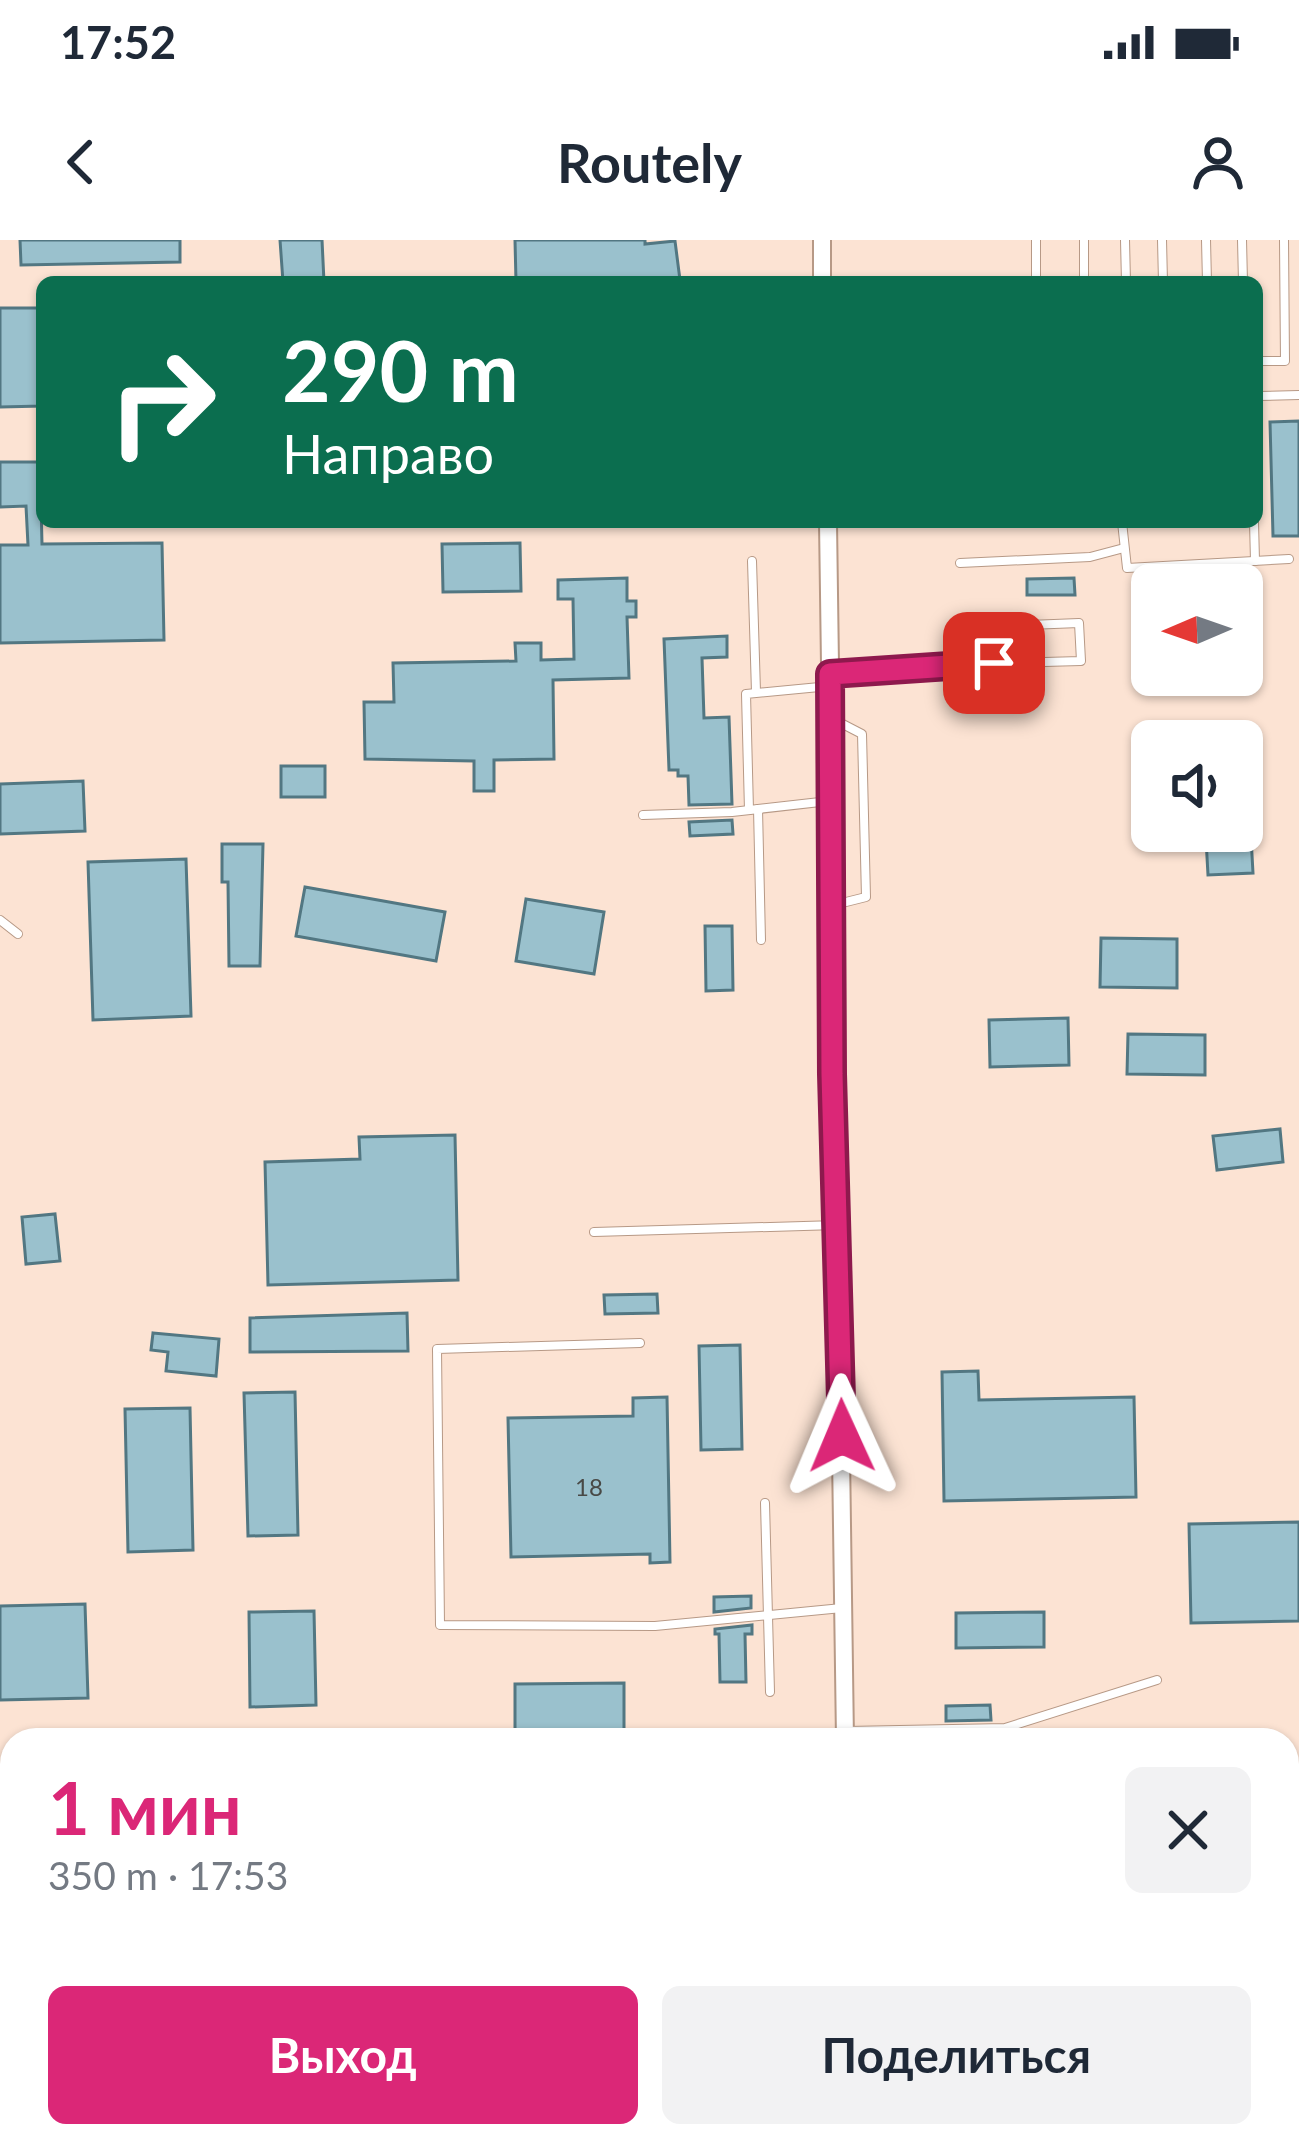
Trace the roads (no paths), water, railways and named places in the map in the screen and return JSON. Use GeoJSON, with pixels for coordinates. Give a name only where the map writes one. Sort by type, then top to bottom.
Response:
{"type":"FeatureCollection","features":[{"type":"Feature","properties":{"kind":"street"},"geometry":{"type":"LineString","coordinates":[[822,240],[823,276]]}},
{"type":"Feature","properties":{"kind":"street"},"geometry":{"type":"LineString","coordinates":[[828,528],[832,1074],[839,1225],[845,1728]]}},
{"type":"Feature","properties":{"kind":"lane"},"geometry":{"type":"LineString","coordinates":[[1036,240],[1036,276]]}},
{"type":"Feature","properties":{"kind":"lane"},"geometry":{"type":"LineString","coordinates":[[1084,240],[1084,276]]}},
{"type":"Feature","properties":{"kind":"lane"},"geometry":{"type":"LineString","coordinates":[[1125,240],[1126,276]]}},
{"type":"Feature","properties":{"kind":"lane"},"geometry":{"type":"LineString","coordinates":[[1162,240],[1163,276]]}},
{"type":"Feature","properties":{"kind":"lane"},"geometry":{"type":"LineString","coordinates":[[1206,240],[1207,276]]}},
{"type":"Feature","properties":{"kind":"lane"},"geometry":{"type":"LineString","coordinates":[[1242,240],[1243,276]]}},
{"type":"Feature","properties":{"kind":"lane"},"geometry":{"type":"LineString","coordinates":[[1263,361],[1285,361],[1284,240]]}},
{"type":"Feature","properties":{"kind":"lane"},"geometry":{"type":"LineString","coordinates":[[1263,396],[1299,395]]}},
{"type":"Feature","properties":{"kind":"lane"},"geometry":{"type":"LineString","coordinates":[[1122,528],[1127,568],[1288,560]]}},
{"type":"Feature","properties":{"kind":"lane"},"geometry":{"type":"LineString","coordinates":[[1254,528],[1256,561]]}},
{"type":"Feature","properties":{"kind":"lane"},"geometry":{"type":"LineString","coordinates":[[960,563],[1090,557],[1124,548]]}},
{"type":"Feature","properties":{"kind":"lane"},"geometry":{"type":"LineString","coordinates":[[752,561],[756,692]]}},
{"type":"Feature","properties":{"kind":"lane"},"geometry":{"type":"LineString","coordinates":[[761,940],[746,694],[950,664],[1081,661],[1079,623],[950,628],[950,664]]}},
{"type":"Feature","properties":{"kind":"lane"},"geometry":{"type":"LineString","coordinates":[[830,717],[862,734],[866,897],[832,905]]}},
{"type":"Feature","properties":{"kind":"lane"},"geometry":{"type":"LineString","coordinates":[[643,815],[830,801]]}},
{"type":"Feature","properties":{"kind":"lane"},"geometry":{"type":"LineString","coordinates":[[0,920],[18,934]]}},
{"type":"Feature","properties":{"kind":"lane"},"geometry":{"type":"LineString","coordinates":[[594,1232],[839,1225]]}},
{"type":"Feature","properties":{"kind":"lane"},"geometry":{"type":"LineString","coordinates":[[640,1343],[437,1348],[440,1625],[656,1626],[844,1608]]}},
{"type":"Feature","properties":{"kind":"lane"},"geometry":{"type":"LineString","coordinates":[[765,1503],[770,1692]]}},
{"type":"Feature","properties":{"kind":"lane"},"geometry":{"type":"LineString","coordinates":[[1004,1728],[1157,1680]]}}]}
